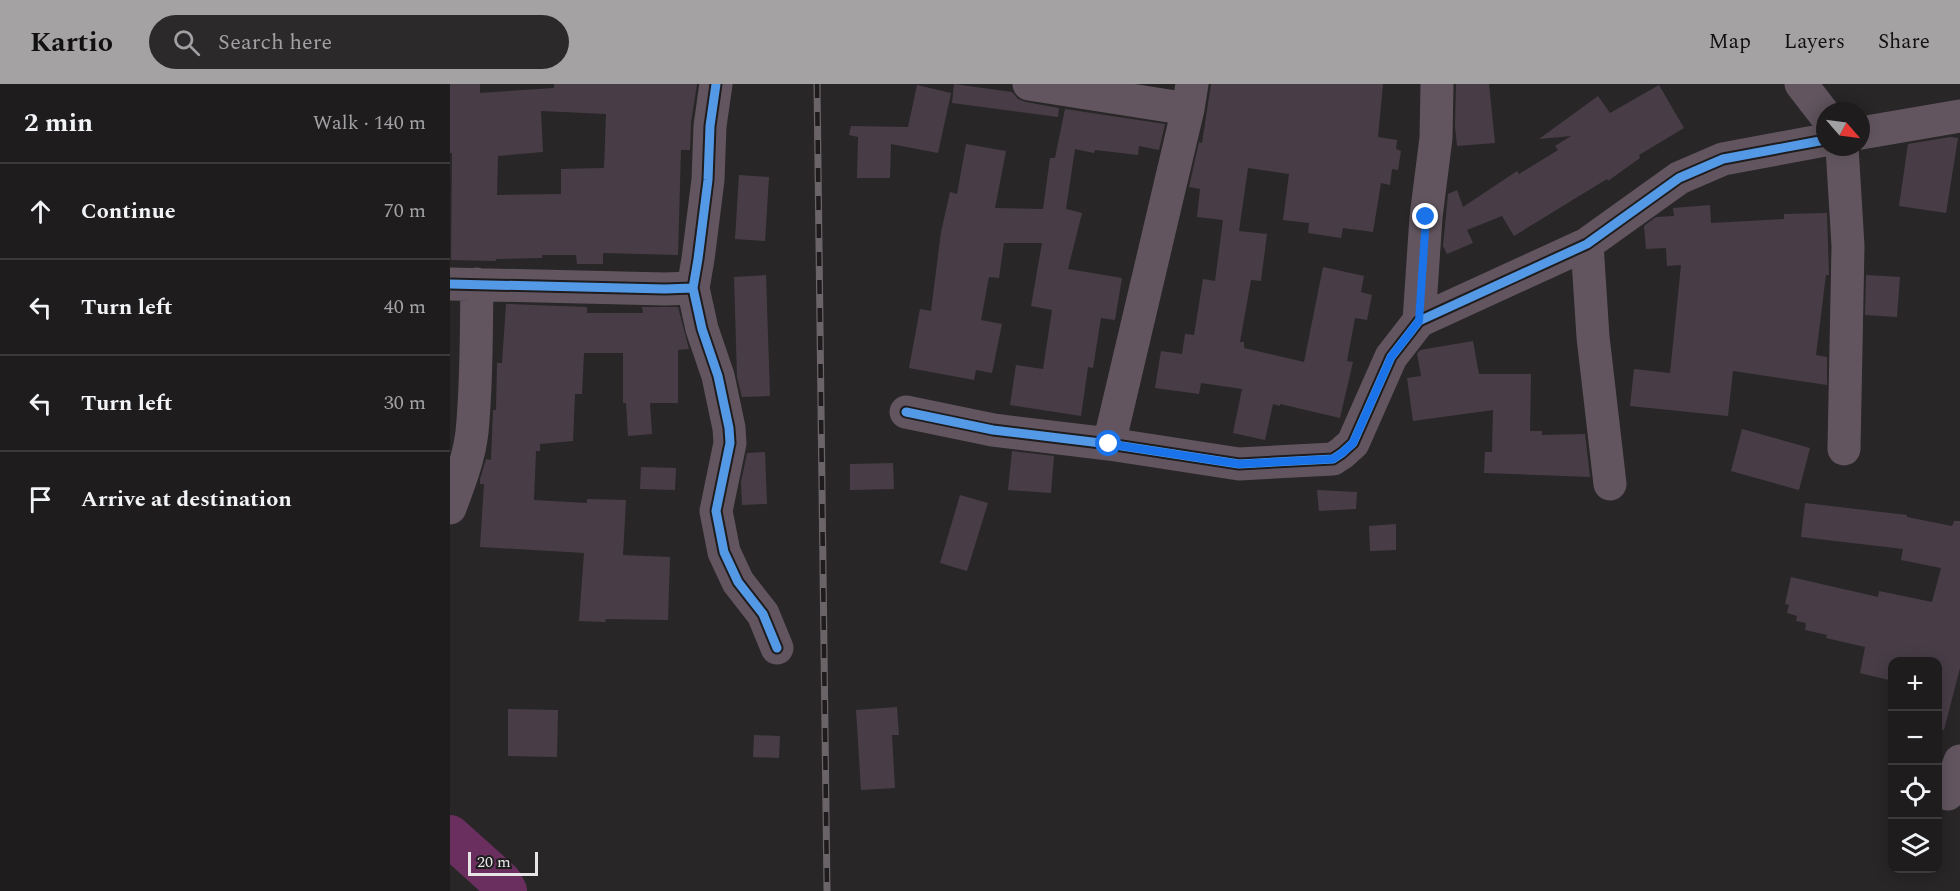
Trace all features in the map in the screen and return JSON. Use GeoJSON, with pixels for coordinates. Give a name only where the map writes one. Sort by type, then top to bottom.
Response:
{"type":"FeatureCollection","features":[{"type":"Feature","properties":{"kind":"street"},"geometry":{"type":"LineString","coordinates":[[716,84],[710,126],[706,191],[693,288],[702,329],[718,376],[729,428],[730,443],[716,511],[724,552],[738,582],[763,614],[777,648]]}},
{"type":"Feature","properties":{"kind":"street"},"geometry":{"type":"LineString","coordinates":[[1029,84],[1190,97],[1109,444]]}},
{"type":"Feature","properties":{"kind":"street"},"geometry":{"type":"LineString","coordinates":[[1419,321],[1426,217],[1436,138],[1437,84]]}},
{"type":"Feature","properties":{"kind":"street"},"geometry":{"type":"LineString","coordinates":[[1801,84],[1816,103]]}},
{"type":"Feature","properties":{"kind":"street"},"geometry":{"type":"LineString","coordinates":[[1870,131],[1960,116]]}},
{"type":"Feature","properties":{"kind":"street"},"geometry":{"type":"LineString","coordinates":[[906,412],[993,430],[1109,444],[1239,464],[1333,459],[1353,443],[1391,357],[1419,321],[1587,244],[1678,178],[1723,159],[1816,142]]}},
{"type":"Feature","properties":{"kind":"street"},"geometry":{"type":"LineString","coordinates":[[1843,156],[1848,246],[1844,449]]}},
{"type":"Feature","properties":{"kind":"street"},"geometry":{"type":"LineString","coordinates":[[1587,244],[1593,337],[1610,484]]}},
{"type":"Feature","properties":{"kind":"street"},"geometry":{"type":"LineString","coordinates":[[450,508],[459,484],[471,434],[476,375],[463,284],[693,288]]}},
{"type":"Feature","properties":{"kind":"street"},"geometry":{"type":"LineString","coordinates":[[1948,794],[1960,761]]}},
{"type":"Feature","properties":{"kind":"building"},"geometry":{"type":"Polygon","coordinates":[[[450,84],[480,84],[480,93],[554,88],[554,84],[697,84],[691,123],[690,150],[681,150],[678,255],[603,253],[603,264],[577,264],[576,255],[542,255],[542,258],[496,259],[496,261],[451,260],[452,153],[450,153],[450,84]],[[541,111],[543,152],[498,156],[497,195],[561,194],[561,169],[604,168],[606,114],[541,111]]]}},
{"type":"Feature","properties":{"kind":"building"},"geometry":{"type":"Polygon","coordinates":[[[954,84],[1012,92],[1018,99],[1026,102],[1059,108],[1058,117],[952,103],[954,84]]]}},
{"type":"Feature","properties":{"kind":"building"},"geometry":{"type":"Polygon","coordinates":[[[1211,84],[1383,84],[1378,137],[1397,140],[1396,149],[1401,151],[1398,170],[1392,169],[1390,185],[1381,183],[1373,232],[1343,228],[1341,238],[1308,233],[1309,223],[1283,220],[1289,174],[1248,168],[1239,231],[1267,234],[1261,281],[1251,280],[1240,342],[1244,342],[1244,348],[1304,362],[1323,267],[1364,276],[1361,292],[1372,295],[1367,320],[1355,318],[1347,361],[1353,362],[1340,418],[1273,404],[1265,440],[1233,433],[1242,389],[1201,383],[1199,394],[1155,388],[1161,351],[1182,354],[1185,334],[1194,335],[1203,279],[1215,281],[1223,220],[1197,217],[1200,189],[1189,187],[1199,142],[1202,143],[1211,84]]]}},
{"type":"Feature","properties":{"kind":"building"},"geometry":{"type":"Polygon","coordinates":[[[1456,84],[1489,84],[1495,143],[1457,146],[1456,84]]]}},
{"type":"Feature","properties":{"kind":"building"},"geometry":{"type":"Polygon","coordinates":[[[917,85],[951,93],[938,153],[891,144],[890,178],[857,178],[858,137],[849,135],[851,126],[908,127],[917,85]]]}},
{"type":"Feature","properties":{"kind":"building"},"geometry":{"type":"Polygon","coordinates":[[[1659,85],[1684,128],[1639,155],[1640,158],[1608,181],[1607,179],[1514,236],[1502,216],[1467,230],[1473,243],[1447,254],[1443,246],[1448,194],[1457,190],[1463,207],[1517,171],[1519,174],[1558,150],[1555,146],[1571,136],[1539,139],[1598,96],[1610,113],[1659,85]]]}},
{"type":"Feature","properties":{"kind":"building"},"geometry":{"type":"Polygon","coordinates":[[[1065,109],[1165,124],[1159,150],[1139,146],[1138,155],[1095,150],[1094,153],[1075,149],[1066,209],[1082,213],[1068,269],[1122,278],[1115,320],[1101,318],[1093,368],[1088,367],[1081,416],[1010,405],[1016,365],[1043,369],[1052,310],[1031,306],[1042,243],[1004,243],[999,278],[989,277],[981,320],[1002,324],[992,373],[976,370],[974,380],[909,368],[920,309],[931,311],[941,232],[950,192],[957,194],[966,144],[1006,151],[995,208],[1043,209],[1050,158],[1055,158],[1065,109]]]}},
{"type":"Feature","properties":{"kind":"building"},"geometry":{"type":"Polygon","coordinates":[[[1950,137],[1958,138],[1946,213],[1899,206],[1908,144],[1950,137]]]}},
{"type":"Feature","properties":{"kind":"building"},"geometry":{"type":"Polygon","coordinates":[[[739,175],[769,177],[765,241],[735,239],[739,175]]]}},
{"type":"Feature","properties":{"kind":"building"},"geometry":{"type":"Polygon","coordinates":[[[1710,205],[1711,223],[1784,219],[1784,214],[1827,213],[1829,275],[1826,275],[1816,355],[1827,357],[1827,385],[1733,371],[1728,416],[1630,406],[1634,369],[1670,373],[1681,265],[1667,266],[1666,248],[1646,249],[1644,226],[1656,217],[1674,216],[1673,208],[1710,205]]]}},
{"type":"Feature","properties":{"kind":"building"},"geometry":{"type":"Polygon","coordinates":[[[766,275],[770,396],[742,397],[737,377],[734,277],[766,275]]]}},
{"type":"Feature","properties":{"kind":"building"},"geometry":{"type":"Polygon","coordinates":[[[1866,275],[1900,277],[1897,317],[1865,315],[1866,275]]]}},
{"type":"Feature","properties":{"kind":"building"},"geometry":{"type":"Polygon","coordinates":[[[506,304],[587,307],[587,313],[643,313],[642,307],[678,307],[689,349],[678,350],[678,403],[650,403],[652,434],[628,436],[626,403],[623,403],[623,353],[584,353],[582,394],[575,394],[573,441],[540,444],[540,451],[536,451],[534,500],[587,503],[587,499],[626,500],[623,555],[670,557],[668,620],[579,621],[584,553],[480,547],[484,484],[480,484],[480,479],[486,459],[491,460],[493,410],[496,410],[497,363],[502,363],[506,304]]]}},
{"type":"Feature","properties":{"kind":"building"},"geometry":{"type":"Polygon","coordinates":[[[1473,341],[1479,374],[1531,374],[1530,431],[1542,431],[1542,435],[1585,434],[1590,477],[1484,473],[1485,452],[1492,452],[1493,410],[1413,421],[1407,378],[1421,376],[1417,354],[1420,350],[1473,341]]]}},
{"type":"Feature","properties":{"kind":"building"},"geometry":{"type":"Polygon","coordinates":[[[1742,429],[1810,448],[1799,490],[1731,471],[1742,429]]]}},
{"type":"Feature","properties":{"kind":"building"},"geometry":{"type":"Polygon","coordinates":[[[1012,451],[1054,456],[1051,493],[1008,490],[1012,451]]]}},
{"type":"Feature","properties":{"kind":"building"},"geometry":{"type":"Polygon","coordinates":[[[765,452],[767,504],[742,505],[741,482],[747,453],[765,452]]]}},
{"type":"Feature","properties":{"kind":"building"},"geometry":{"type":"Polygon","coordinates":[[[893,463],[894,489],[850,490],[850,464],[893,463]]]}},
{"type":"Feature","properties":{"kind":"building"},"geometry":{"type":"Polygon","coordinates":[[[641,467],[676,468],[675,490],[640,489],[641,467]]]}},
{"type":"Feature","properties":{"kind":"building"},"geometry":{"type":"Polygon","coordinates":[[[1317,490],[1357,492],[1356,509],[1319,511],[1317,490]]]}},
{"type":"Feature","properties":{"kind":"building"},"geometry":{"type":"Polygon","coordinates":[[[960,495],[988,503],[967,571],[940,563],[960,495]]]}},
{"type":"Feature","properties":{"kind":"building"},"geometry":{"type":"Polygon","coordinates":[[[1805,503],[1907,515],[1907,517],[1952,526],[1954,521],[1960,521],[1960,668],[1944,730],[1942,730],[1942,657],[1888,657],[1888,680],[1860,673],[1865,647],[1826,638],[1827,635],[1805,630],[1806,623],[1796,621],[1797,616],[1787,613],[1789,605],[1785,604],[1791,577],[1878,597],[1879,591],[1932,602],[1941,568],[1901,560],[1903,549],[1801,537],[1805,503]]]}},
{"type":"Feature","properties":{"kind":"building"},"geometry":{"type":"Polygon","coordinates":[[[1396,524],[1396,550],[1370,551],[1369,526],[1396,524]]]}},
{"type":"Feature","properties":{"kind":"building"},"geometry":{"type":"Polygon","coordinates":[[[897,707],[899,735],[892,735],[895,788],[861,790],[856,710],[897,707]]]}},
{"type":"Feature","properties":{"kind":"building"},"geometry":{"type":"Polygon","coordinates":[[[508,709],[558,710],[557,757],[508,756],[508,709]]]}},
{"type":"Feature","properties":{"kind":"building"},"geometry":{"type":"Polygon","coordinates":[[[754,735],[780,736],[779,758],[753,757],[754,735]]]}},
{"type":"Feature","properties":{"kind":"waterway"},"geometry":{"type":"LineString","coordinates":[[450,836],[501,882],[506,891]]}},
{"type":"Feature","properties":{"kind":"railway"},"geometry":{"type":"LineString","coordinates":[[817,84],[827,891]]}},
{"type":"Feature","properties":{"kind":"cycle path"},"geometry":{"type":"LineString","coordinates":[[450,284],[693,288],[708,180],[710,126],[716,84]]}},
{"type":"Feature","properties":{"kind":"cycle path"},"geometry":{"type":"LineString","coordinates":[[906,412],[993,430],[1109,444],[1239,464],[1333,459],[1353,443],[1391,357],[1419,321],[1587,244],[1679,178],[1723,159],[1816,142]]}},
{"type":"Feature","properties":{"kind":"cycle path"},"geometry":{"type":"LineString","coordinates":[[693,288],[702,329],[718,376],[729,428],[730,443],[716,511],[724,552],[738,582],[763,614],[777,648]]}},
{"type":"Feature","properties":{"kind":"route"},"geometry":{"type":"LineString","coordinates":[[1109,444],[1239,464],[1333,459],[1342,453],[1353,443],[1391,357],[1419,321],[1426,217]]}}]}
